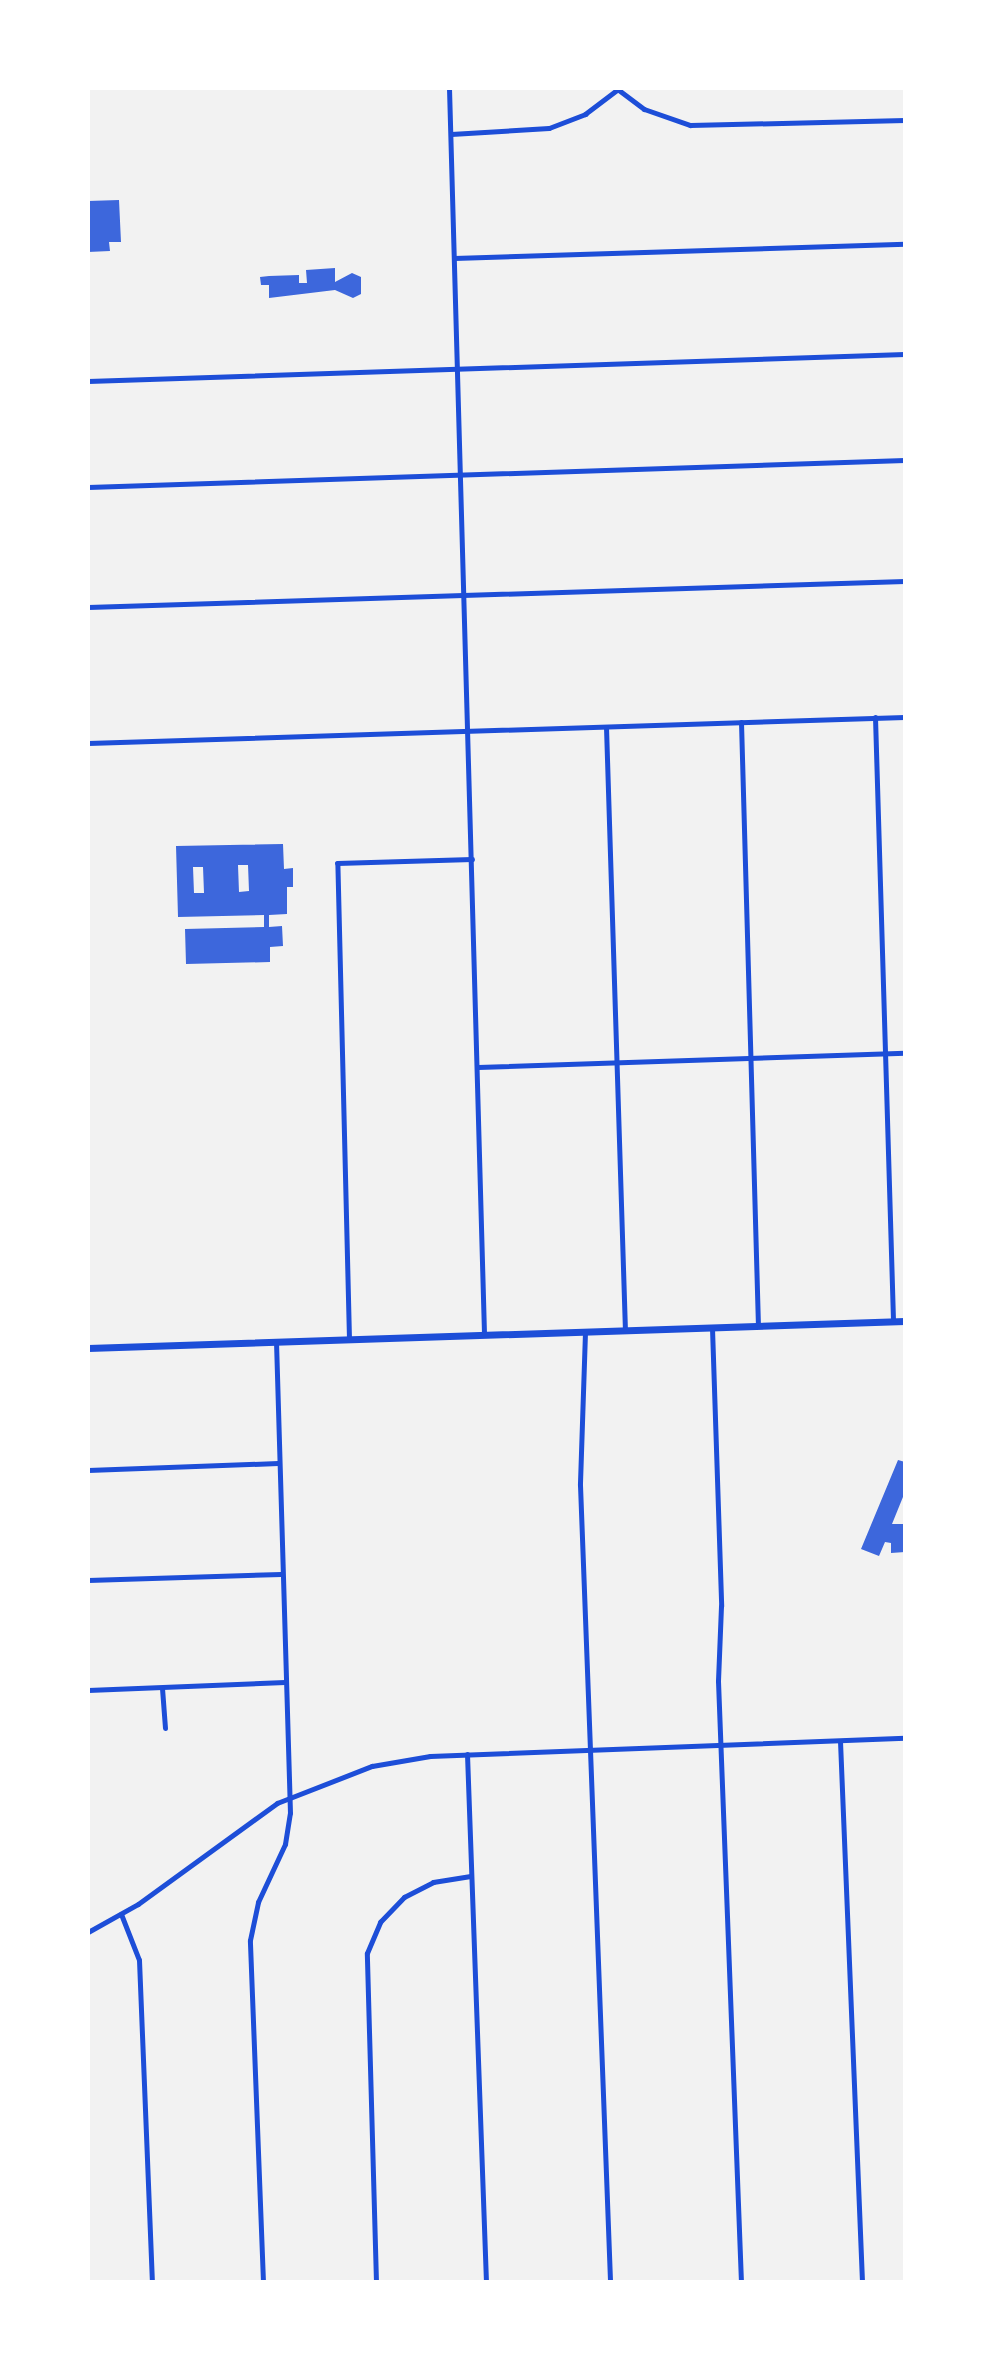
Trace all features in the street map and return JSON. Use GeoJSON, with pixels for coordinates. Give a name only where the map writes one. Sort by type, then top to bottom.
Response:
{"type":"FeatureCollection","features":[{"type":"Feature","properties":{"kind":"street"},"geometry":{"type":"LineString","coordinates":[[449,88],[484,1335]]}},
{"type":"Feature","properties":{"kind":"street"},"geometry":{"type":"LineString","coordinates":[[451,134],[549,128],[585,114],[617,88],[644,109],[690,125],[905,120]]}},
{"type":"Feature","properties":{"kind":"street"},"geometry":{"type":"LineString","coordinates":[[454,258],[905,244]]}},
{"type":"Feature","properties":{"kind":"street"},"geometry":{"type":"LineString","coordinates":[[88,381],[905,354]]}},
{"type":"Feature","properties":{"kind":"street"},"geometry":{"type":"LineString","coordinates":[[88,487],[905,460]]}},
{"type":"Feature","properties":{"kind":"street"},"geometry":{"type":"LineString","coordinates":[[88,607],[905,581]]}},
{"type":"Feature","properties":{"kind":"street"},"geometry":{"type":"LineString","coordinates":[[875,717],[893,1321]]}},
{"type":"Feature","properties":{"kind":"street"},"geometry":{"type":"LineString","coordinates":[[88,743],[905,717]]}},
{"type":"Feature","properties":{"kind":"street"},"geometry":{"type":"LineString","coordinates":[[741,722],[758,1326]]}},
{"type":"Feature","properties":{"kind":"street"},"geometry":{"type":"LineString","coordinates":[[606,727],[625,1330]]}},
{"type":"Feature","properties":{"kind":"street"},"geometry":{"type":"LineString","coordinates":[[349,1339],[337,863],[472,859]]}},
{"type":"Feature","properties":{"kind":"street"},"geometry":{"type":"LineString","coordinates":[[478,1067],[905,1053]]}},
{"type":"Feature","properties":{"kind":"street"},"geometry":{"type":"LineString","coordinates":[[88,1348],[905,1321]]}},
{"type":"Feature","properties":{"kind":"street"},"geometry":{"type":"LineString","coordinates":[[712,1328],[720,1745],[741,2282]]}},
{"type":"Feature","properties":{"kind":"street"},"geometry":{"type":"LineString","coordinates":[[585,1331],[580,1462],[610,2282]]}},
{"type":"Feature","properties":{"kind":"street"},"geometry":{"type":"LineString","coordinates":[[263,2282],[250,1940],[258,1902],[285,1844],[289,1797],[276,1342]]}},
{"type":"Feature","properties":{"kind":"street"},"geometry":{"type":"LineString","coordinates":[[88,1470],[278,1463]]}},
{"type":"Feature","properties":{"kind":"street"},"geometry":{"type":"LineString","coordinates":[[88,1580],[281,1574]]}},
{"type":"Feature","properties":{"kind":"street"},"geometry":{"type":"LineString","coordinates":[[88,1690],[285,1682]]}},
{"type":"Feature","properties":{"kind":"street"},"geometry":{"type":"LineString","coordinates":[[162,1688],[165,1728]]}},
{"type":"Feature","properties":{"kind":"street"},"geometry":{"type":"LineString","coordinates":[[88,1932],[121,1914],[243,1824],[289,1797],[372,1766],[467,1754],[905,1738]]}},
{"type":"Feature","properties":{"kind":"street"},"geometry":{"type":"LineString","coordinates":[[840,1741],[862,2282]]}},
{"type":"Feature","properties":{"kind":"street"},"geometry":{"type":"LineString","coordinates":[[467,1754],[486,2282]]}},
{"type":"Feature","properties":{"kind":"street"},"geometry":{"type":"LineString","coordinates":[[376,2282],[367,1953],[380,1922],[404,1897],[433,1882],[471,1876]]}},
{"type":"Feature","properties":{"kind":"street"},"geometry":{"type":"LineString","coordinates":[[121,1914],[139,1960],[152,2282]]}},
{"type":"Feature","properties":{"kind":"building"},"geometry":{"type":"Polygon","coordinates":[[[119,200],[121,242],[109,242],[110,251],[88,252],[88,201],[119,200]]]}},
{"type":"Feature","properties":{"kind":"building"},"geometry":{"type":"Polygon","coordinates":[[[335,268],[335,282],[352,273],[361,277],[361,294],[353,298],[335,290],[269,298],[269,285],[261,285],[260,277],[269,276],[299,275],[299,283],[307,283],[306,270],[335,268]]]}},
{"type":"Feature","properties":{"kind":"building"},"geometry":{"type":"Polygon","coordinates":[[[283,844],[284,869],[293,868],[293,887],[287,887],[287,914],[269,915],[269,927],[282,926],[283,946],[270,947],[270,962],[186,964],[185,929],[264,927],[264,915],[178,917],[176,846],[283,844]],[[238,865],[239,892],[249,891],[248,865],[238,865]],[[193,867],[194,893],[204,893],[203,867],[193,867]]]}},
{"type":"Feature","properties":{"kind":"building"},"geometry":{"type":"Polygon","coordinates":[[[898,1460],[905,1462],[905,1492],[892,1524],[905,1524],[905,1552],[891,1553],[891,1543],[885,1542],[879,1556],[861,1549],[898,1460]]]}}]}
